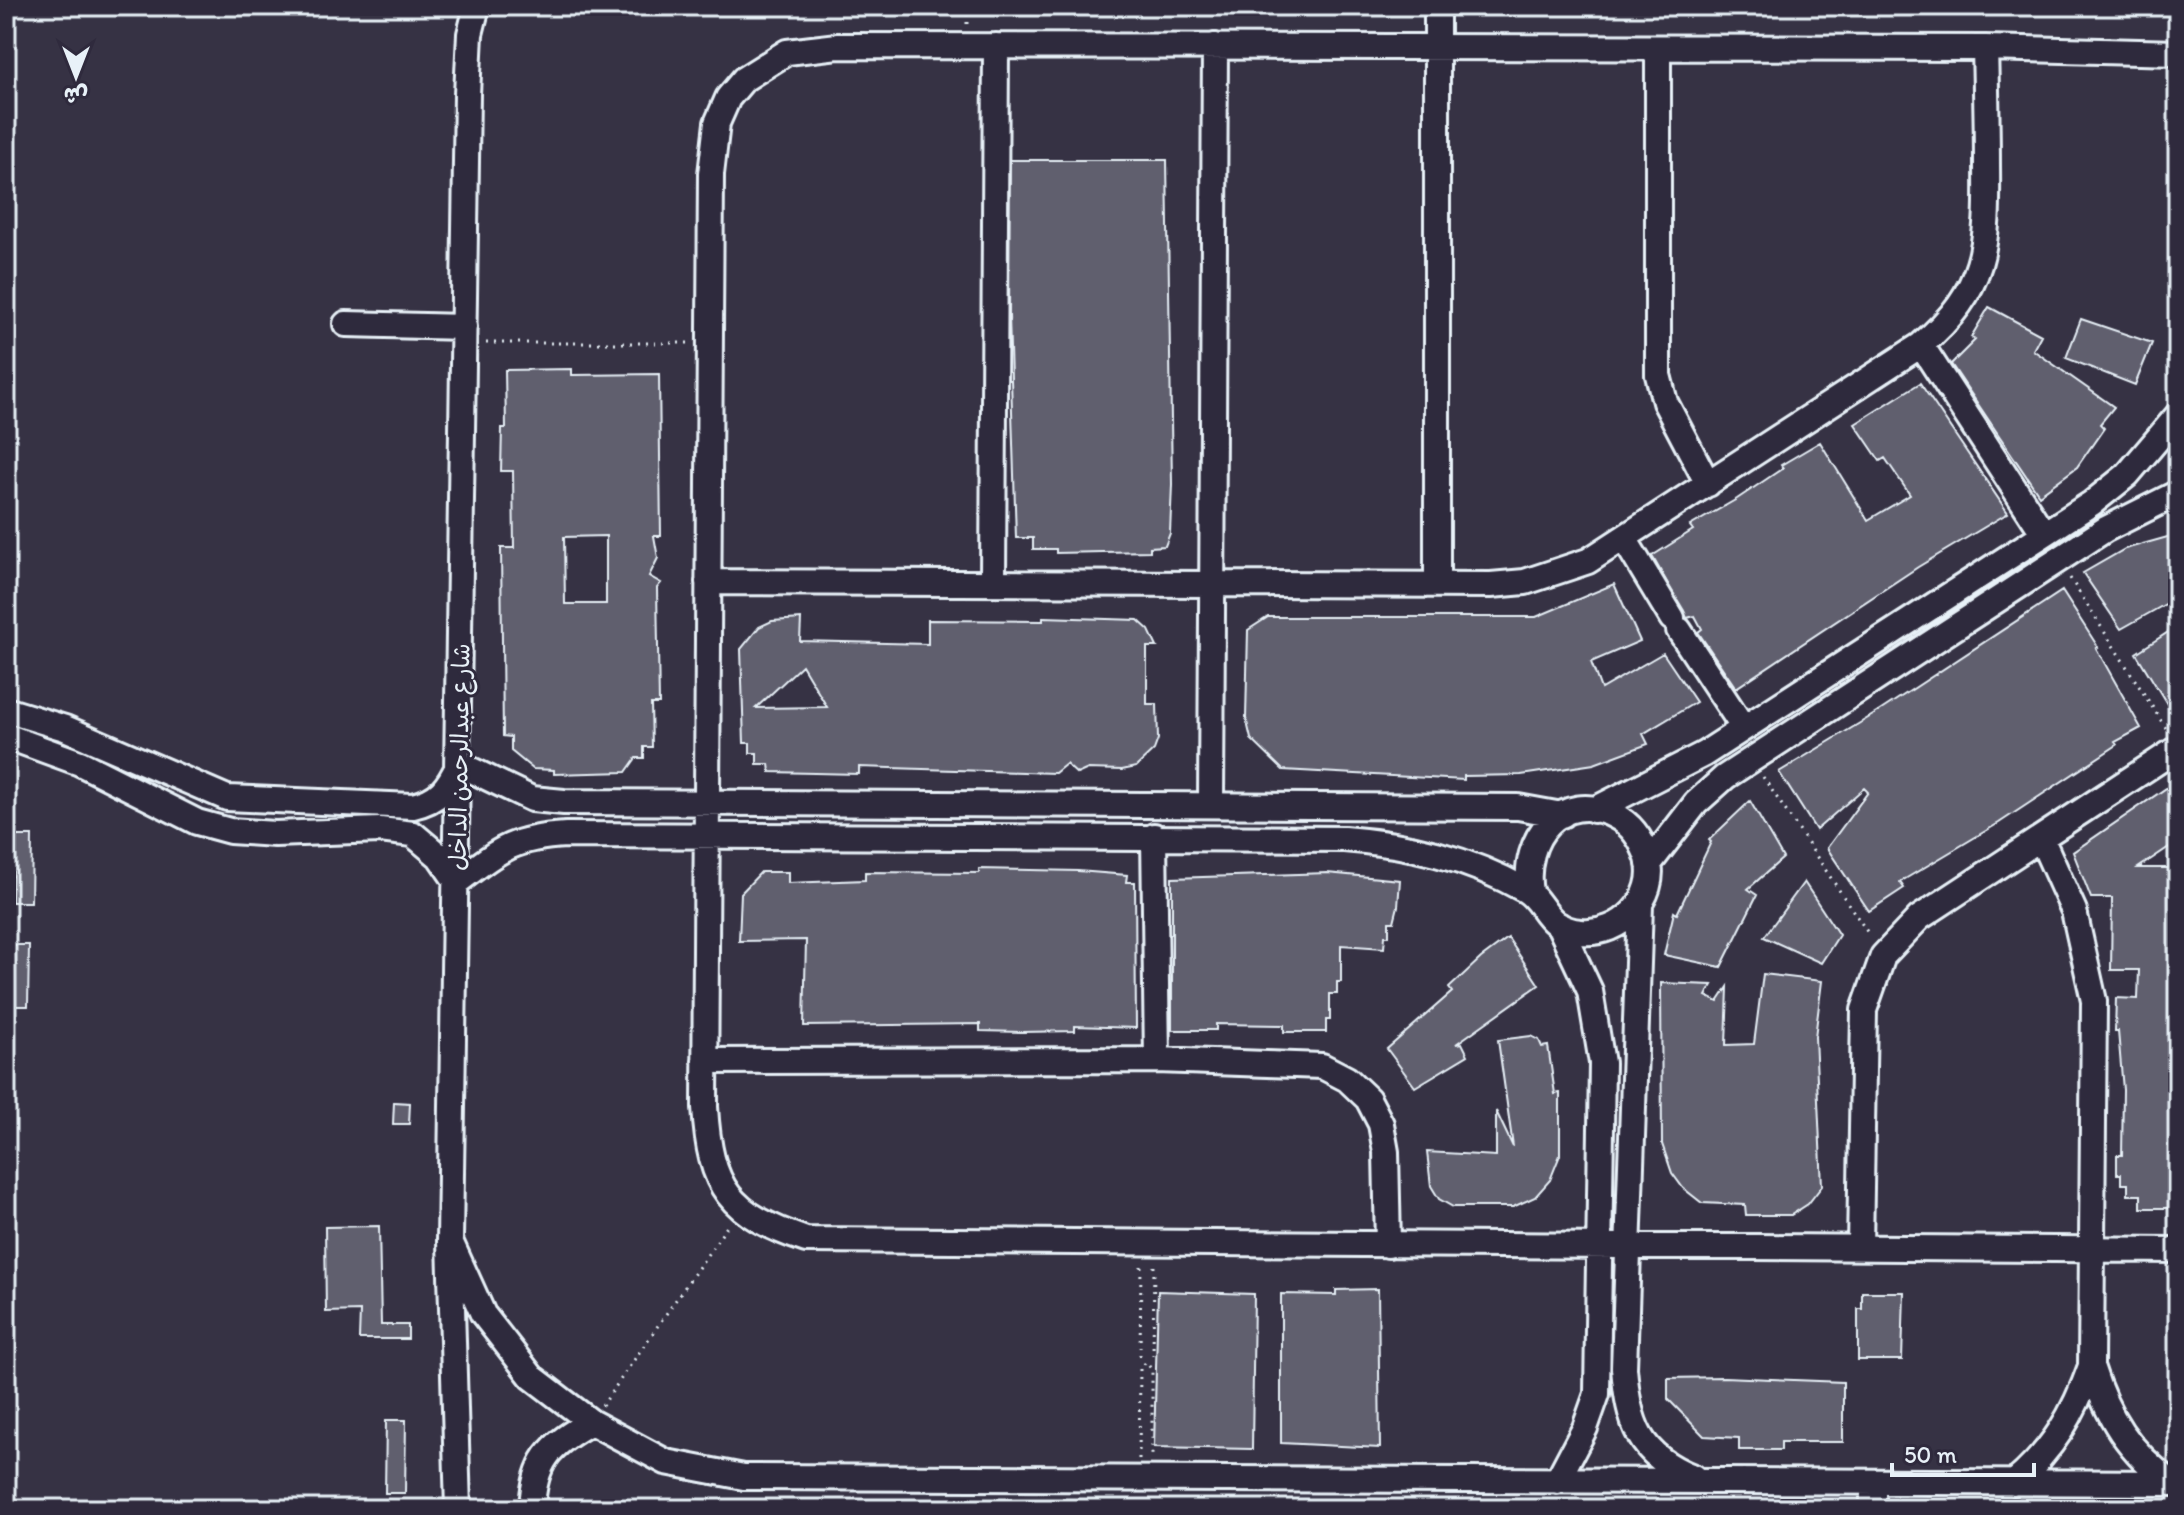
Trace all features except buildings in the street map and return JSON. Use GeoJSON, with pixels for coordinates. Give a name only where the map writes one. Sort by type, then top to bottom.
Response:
{"type":"FeatureCollection","features":[{"type":"Feature","properties":{"kind":"street","name":"شارع عبدالرحمن الداخل"},"geometry":{"type":"LineString","coordinates":[[458,1509],[450,1241],[470,34],[477,6]]}},
{"type":"Feature","properties":{"kind":"street"},"geometry":{"type":"LineString","coordinates":[[1437,6],[1437,584]]}},
{"type":"Feature","properties":{"kind":"street"},"geometry":{"type":"LineString","coordinates":[[2178,53],[1985,48],[838,46],[787,52],[744,79],[728,98],[717,123],[711,174],[705,1061],[707,1145],[728,1197],[739,1210],[773,1229],[806,1240],[2178,1250]]}},
{"type":"Feature","properties":{"kind":"street"},"geometry":{"type":"LineString","coordinates":[[993,582],[996,46]]}},
{"type":"Feature","properties":{"kind":"street"},"geometry":{"type":"LineString","coordinates":[[1211,805],[1215,46]]}},
{"type":"Feature","properties":{"kind":"street"},"geometry":{"type":"LineString","coordinates":[[1658,48],[1658,375],[1665,402],[1708,484]]}},
{"type":"Feature","properties":{"kind":"street"},"geometry":{"type":"LineString","coordinates":[[708,582],[1437,584],[1525,582],[1568,569],[1625,540],[1921,345],[1959,307],[1972,284],[1986,247],[1985,48]]}},
{"type":"Feature","properties":{"kind":"street"},"geometry":{"type":"LineString","coordinates":[[346,324],[464,327]]}},
{"type":"Feature","properties":{"kind":"street"},"geometry":{"type":"LineString","coordinates":[[1921,345],[2044,534]]}},
{"type":"Feature","properties":{"kind":"street"},"geometry":{"type":"LineString","coordinates":[[6,710],[65,728],[194,786],[227,798],[257,802],[413,806],[431,802],[448,789],[459,764],[532,799],[707,803],[1518,807],[1562,815],[1594,810],[1668,775],[2044,534],[2127,475],[2178,415]]}},
{"type":"Feature","properties":{"kind":"street"},"geometry":{"type":"LineString","coordinates":[[1649,864],[1696,803],[1752,760],[2106,529],[2178,493]]}},
{"type":"Feature","properties":{"kind":"street"},"geometry":{"type":"LineString","coordinates":[[1625,540],[1743,727]]}},
{"type":"Feature","properties":{"kind":"street"},"geometry":{"type":"LineString","coordinates":[[6,736],[80,763],[197,822],[230,831],[275,834],[380,830],[413,834],[439,856],[457,882],[505,846],[535,836],[1154,836],[1344,839],[1393,843],[1452,858],[1530,892]]}},
{"type":"Feature","properties":{"kind":"street"},"geometry":{"type":"LineString","coordinates":[[1860,1247],[1864,1010],[1883,956],[1919,918],[2041,838],[2174,740]]}},
{"type":"Feature","properties":{"kind":"street"},"geometry":{"type":"LineString","coordinates":[[1594,810],[1614,815],[1632,827],[1644,844],[1649,864],[1648,885],[1640,905],[1628,1246],[1624,1368],[1630,1414],[1636,1431],[1656,1457],[1703,1481]]}},
{"type":"Feature","properties":{"kind":"street"},"geometry":{"type":"LineString","coordinates":[[1562,815],[1543,829],[1531,847],[1526,870],[1530,892],[1541,911],[1559,925],[1580,932],[1603,931],[1624,921],[1640,905]]}},
{"type":"Feature","properties":{"kind":"street"},"geometry":{"type":"LineString","coordinates":[[1154,836],[1157,1060]]}},
{"type":"Feature","properties":{"kind":"street"},"geometry":{"type":"LineString","coordinates":[[2041,838],[2074,911],[2094,1001],[2091,1366],[2102,1401],[2120,1434],[2144,1462],[2175,1483]]}},
{"type":"Feature","properties":{"kind":"street"},"geometry":{"type":"LineString","coordinates":[[1557,1481],[1585,1428],[1597,1394],[1602,1063],[1599,1026],[1590,991],[1559,925]]}},
{"type":"Feature","properties":{"kind":"street"},"geometry":{"type":"LineString","coordinates":[[705,1061],[1157,1060],[1322,1066],[1347,1079],[1368,1099],[1381,1124],[1386,1152],[1388,1245]]}},
{"type":"Feature","properties":{"kind":"street"},"geometry":{"type":"LineString","coordinates":[[450,1241],[483,1314],[532,1377],[591,1422],[666,1462],[744,1477],[2175,1483]]}},
{"type":"Feature","properties":{"kind":"street"},"geometry":{"type":"LineString","coordinates":[[2014,1483],[2040,1461],[2062,1432],[2079,1400],[2091,1366]]}},
{"type":"Feature","properties":{"kind":"street"},"geometry":{"type":"LineString","coordinates":[[532,1509],[533,1481],[545,1455],[567,1435],[591,1422]]}},
{"type":"Feature","properties":{"kind":"street"},"geometry":{"type":"LineString","coordinates":[[1873,1482],[1873,1509]]}},
{"type":"Feature","properties":{"kind":"path"},"geometry":{"type":"LineString","coordinates":[[488,343],[710,343]]}},
{"type":"Feature","properties":{"kind":"path"},"geometry":{"type":"LineString","coordinates":[[2058,561],[2174,740]]}},
{"type":"Feature","properties":{"kind":"path"},"geometry":{"type":"LineString","coordinates":[[1752,760],[1883,956]]}},
{"type":"Feature","properties":{"kind":"path"},"geometry":{"type":"LineString","coordinates":[[591,1422],[739,1210]]}},
{"type":"Feature","properties":{"kind":"path"},"geometry":{"type":"LineString","coordinates":[[1140,1356],[1148,1243]]}},
{"type":"Feature","properties":{"kind":"path"},"geometry":{"type":"LineString","coordinates":[[1148,1243],[1153,1356]]}},
{"type":"Feature","properties":{"kind":"path"},"geometry":{"type":"LineString","coordinates":[[1146,1362],[1152,1370],[1145,1479],[1140,1369],[1146,1362]]}}]}
